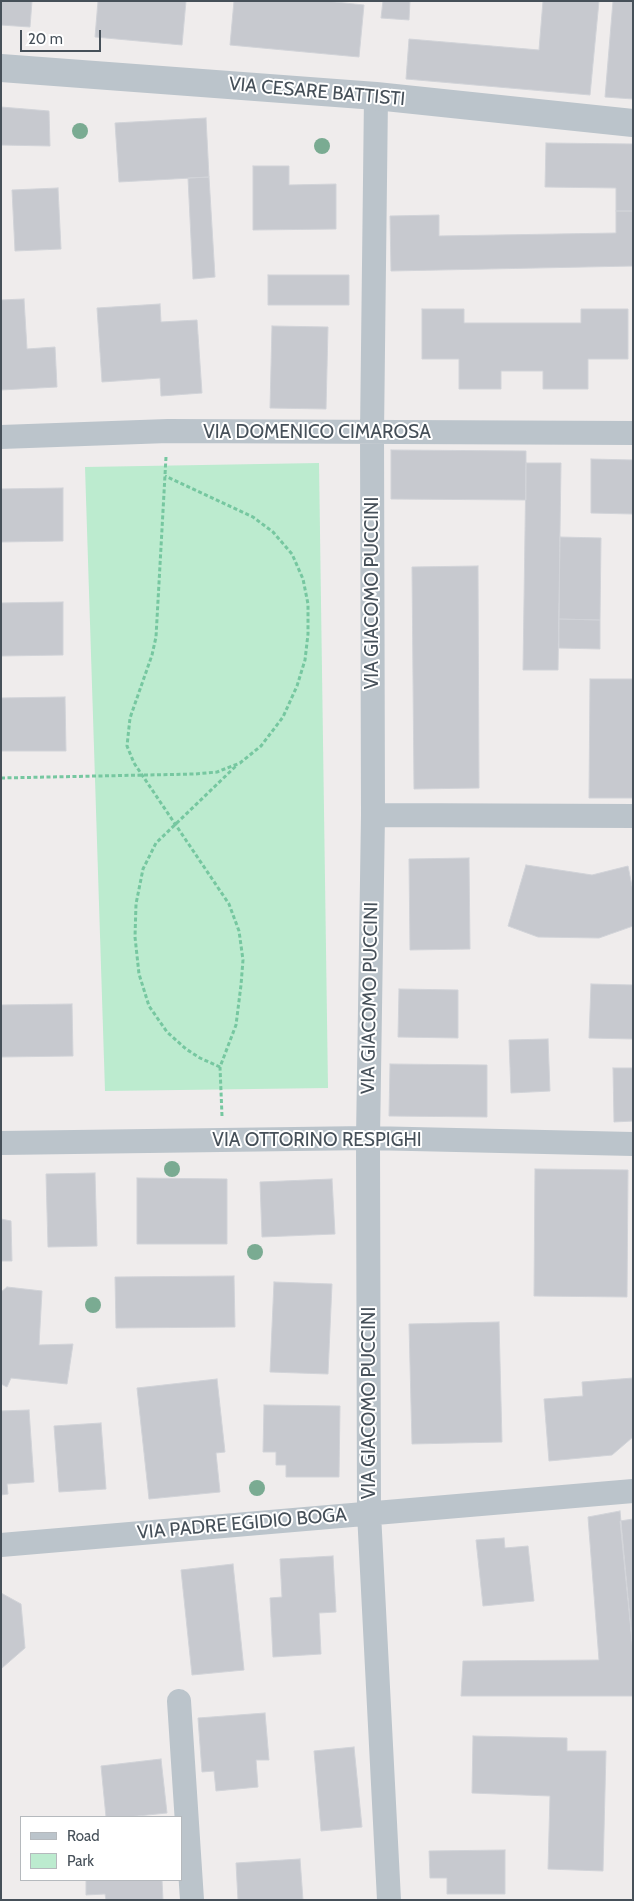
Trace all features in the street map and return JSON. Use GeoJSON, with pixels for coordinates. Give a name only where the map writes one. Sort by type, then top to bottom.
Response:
{"type":"FeatureCollection","features":[{"type":"Feature","properties":{"kind":"street","name":"VIA CESARE BATTISTI"},"geometry":{"type":"LineString","coordinates":[[1,68],[376,96],[633,123]]}},
{"type":"Feature","properties":{"kind":"street","name":"VIA GIACOMO PUCCINI"},"geometry":{"type":"LineString","coordinates":[[376,96],[372,433],[372,815],[368,1138],[369,1513],[390,1900]]}},
{"type":"Feature","properties":{"kind":"street","name":"VIA DOMENICO CIMAROSA"},"geometry":{"type":"LineString","coordinates":[[1,437],[168,431],[633,433]]}},
{"type":"Feature","properties":{"kind":"street"},"geometry":{"type":"LineString","coordinates":[[372,815],[633,816]]}},
{"type":"Feature","properties":{"kind":"street","name":"VIA OTTORINO RESPIGHI"},"geometry":{"type":"LineString","coordinates":[[1,1144],[368,1138],[633,1144]]}},
{"type":"Feature","properties":{"kind":"street","name":"VIA PADRE EGIDIO BOGA"},"geometry":{"type":"LineString","coordinates":[[1,1545],[633,1491]]}},
{"type":"Feature","properties":{"kind":"street"},"geometry":{"type":"LineString","coordinates":[[179,1701],[192,1900]]}},
{"type":"Feature","properties":{"kind":"path"},"geometry":{"type":"LineString","coordinates":[[168,431],[156,637],[152,655],[130,718],[127,746],[134,763],[228,904],[239,932],[243,960],[236,1025],[220,1067],[222,1140]]}},
{"type":"Feature","properties":{"kind":"path"},"geometry":{"type":"LineString","coordinates":[[165,476],[253,517],[273,532],[292,554],[303,579],[308,604],[308,634],[305,660],[298,686],[283,717],[261,746],[240,763],[156,842],[143,869],[136,904],[135,937],[139,974],[149,1006],[167,1032],[193,1054],[220,1067]]}},
{"type":"Feature","properties":{"kind":"path"},"geometry":{"type":"LineString","coordinates":[[1,778],[195,774],[216,772],[240,763]]}},
{"type":"Feature","properties":{"kind":"green space"},"geometry":{"type":"Polygon","coordinates":[[[319,463],[328,1088],[105,1091],[85,467],[319,463]]]}},
{"type":"Feature","properties":{"kind":"building"},"geometry":{"type":"Polygon","coordinates":[[[1,1],[32,1],[30,27],[1,25],[1,1]]]}},
{"type":"Feature","properties":{"kind":"building"},"geometry":{"type":"Polygon","coordinates":[[[98,1],[186,1],[182,45],[95,37],[98,1]]]}},
{"type":"Feature","properties":{"kind":"building"},"geometry":{"type":"Polygon","coordinates":[[[234,1],[326,1],[364,5],[359,57],[230,45],[234,1]]]}},
{"type":"Feature","properties":{"kind":"building"},"geometry":{"type":"Polygon","coordinates":[[[383,1],[410,1],[409,20],[381,18],[383,1]]]}},
{"type":"Feature","properties":{"kind":"building"},"geometry":{"type":"Polygon","coordinates":[[[543,1],[599,1],[590,95],[406,79],[409,39],[539,50],[543,1]]]}},
{"type":"Feature","properties":{"kind":"building"},"geometry":{"type":"Polygon","coordinates":[[[613,1],[633,1],[633,99],[605,97],[613,1]]]}},
{"type":"Feature","properties":{"kind":"building"},"geometry":{"type":"Polygon","coordinates":[[[1,107],[49,111],[50,146],[1,145],[1,107]]]}},
{"type":"Feature","properties":{"kind":"building"},"geometry":{"type":"Polygon","coordinates":[[[206,118],[209,177],[119,182],[115,123],[206,118]]]}},
{"type":"Feature","properties":{"kind":"building"},"geometry":{"type":"Polygon","coordinates":[[[546,143],[633,144],[633,211],[616,211],[616,188],[545,187],[546,143]]]}},
{"type":"Feature","properties":{"kind":"building"},"geometry":{"type":"Polygon","coordinates":[[[253,166],[289,166],[289,185],[336,184],[336,229],[253,230],[253,166]]]}},
{"type":"Feature","properties":{"kind":"building"},"geometry":{"type":"Polygon","coordinates":[[[209,177],[215,277],[193,279],[188,178],[209,177]]]}},
{"type":"Feature","properties":{"kind":"building"},"geometry":{"type":"Polygon","coordinates":[[[58,188],[61,249],[15,251],[12,190],[58,188]]]}},
{"type":"Feature","properties":{"kind":"building"},"geometry":{"type":"Polygon","coordinates":[[[616,211],[633,211],[633,266],[391,271],[390,216],[439,215],[439,236],[616,233],[616,211]]]}},
{"type":"Feature","properties":{"kind":"building"},"geometry":{"type":"Polygon","coordinates":[[[268,275],[349,275],[349,305],[268,305],[268,275]]]}},
{"type":"Feature","properties":{"kind":"building"},"geometry":{"type":"Polygon","coordinates":[[[24,299],[27,349],[55,347],[57,387],[1,390],[1,300],[24,299]]]}},
{"type":"Feature","properties":{"kind":"building"},"geometry":{"type":"Polygon","coordinates":[[[160,304],[161,322],[197,320],[202,393],[161,396],[160,378],[102,382],[97,308],[160,304]]]}},
{"type":"Feature","properties":{"kind":"building"},"geometry":{"type":"Polygon","coordinates":[[[422,309],[464,309],[464,323],[581,323],[581,309],[628,309],[628,359],[588,359],[588,389],[543,389],[543,371],[501,371],[501,389],[459,389],[459,359],[422,359],[422,309]]]}},
{"type":"Feature","properties":{"kind":"building"},"geometry":{"type":"Polygon","coordinates":[[[272,326],[328,327],[326,409],[270,408],[272,326]]]}},
{"type":"Feature","properties":{"kind":"building"},"geometry":{"type":"Polygon","coordinates":[[[391,450],[526,451],[526,500],[391,499],[391,450]]]}},
{"type":"Feature","properties":{"kind":"building"},"geometry":{"type":"Polygon","coordinates":[[[591,459],[633,460],[633,514],[591,513],[591,459]]]}},
{"type":"Feature","properties":{"kind":"building"},"geometry":{"type":"Polygon","coordinates":[[[526,463],[561,463],[558,670],[523,670],[526,463]]]}},
{"type":"Feature","properties":{"kind":"building"},"geometry":{"type":"Polygon","coordinates":[[[63,488],[63,541],[1,542],[1,489],[63,488]]]}},
{"type":"Feature","properties":{"kind":"building"},"geometry":{"type":"Polygon","coordinates":[[[560,537],[601,538],[600,620],[559,619],[560,537]]]}},
{"type":"Feature","properties":{"kind":"building"},"geometry":{"type":"Polygon","coordinates":[[[478,566],[479,788],[414,789],[412,567],[478,566]]]}},
{"type":"Feature","properties":{"kind":"building"},"geometry":{"type":"Polygon","coordinates":[[[63,602],[63,655],[1,656],[1,603],[63,602]]]}},
{"type":"Feature","properties":{"kind":"building"},"geometry":{"type":"Polygon","coordinates":[[[559,619],[600,620],[600,649],[559,648],[559,619]]]}},
{"type":"Feature","properties":{"kind":"building"},"geometry":{"type":"Polygon","coordinates":[[[590,679],[633,679],[633,798],[589,798],[590,679]]]}},
{"type":"Feature","properties":{"kind":"building"},"geometry":{"type":"Polygon","coordinates":[[[65,697],[66,751],[1,751],[1,698],[65,697]]]}},
{"type":"Feature","properties":{"kind":"building"},"geometry":{"type":"Polygon","coordinates":[[[469,858],[470,949],[410,950],[409,859],[469,858]]]}},
{"type":"Feature","properties":{"kind":"building"},"geometry":{"type":"Polygon","coordinates":[[[526,865],[592,875],[628,866],[633,891],[633,926],[599,938],[538,937],[508,926],[526,865]]]}},
{"type":"Feature","properties":{"kind":"building"},"geometry":{"type":"Polygon","coordinates":[[[591,984],[633,985],[633,1039],[589,1038],[591,984]]]}},
{"type":"Feature","properties":{"kind":"building"},"geometry":{"type":"Polygon","coordinates":[[[399,989],[458,990],[458,1038],[398,1037],[399,989]]]}},
{"type":"Feature","properties":{"kind":"building"},"geometry":{"type":"Polygon","coordinates":[[[72,1004],[73,1056],[1,1057],[1,1005],[72,1004]]]}},
{"type":"Feature","properties":{"kind":"building"},"geometry":{"type":"Polygon","coordinates":[[[548,1039],[550,1091],[511,1093],[509,1040],[548,1039]]]}},
{"type":"Feature","properties":{"kind":"building"},"geometry":{"type":"Polygon","coordinates":[[[390,1064],[487,1065],[487,1117],[389,1116],[390,1064]]]}},
{"type":"Feature","properties":{"kind":"building"},"geometry":{"type":"Polygon","coordinates":[[[613,1068],[633,1068],[633,1121],[614,1122],[613,1068]]]}},
{"type":"Feature","properties":{"kind":"building"},"geometry":{"type":"Polygon","coordinates":[[[535,1169],[628,1170],[627,1297],[534,1296],[535,1169]]]}},
{"type":"Feature","properties":{"kind":"building"},"geometry":{"type":"Polygon","coordinates":[[[95,1173],[97,1246],[48,1247],[46,1174],[95,1173]]]}},
{"type":"Feature","properties":{"kind":"building"},"geometry":{"type":"Polygon","coordinates":[[[137,1178],[227,1179],[227,1244],[137,1244],[137,1178]]]}},
{"type":"Feature","properties":{"kind":"building"},"geometry":{"type":"Polygon","coordinates":[[[332,1179],[335,1234],[262,1237],[260,1182],[332,1179]]]}},
{"type":"Feature","properties":{"kind":"building"},"geometry":{"type":"Polygon","coordinates":[[[1,1219],[11,1221],[12,1261],[1,1261],[1,1219]]]}},
{"type":"Feature","properties":{"kind":"building"},"geometry":{"type":"Polygon","coordinates":[[[234,1276],[235,1327],[116,1328],[115,1277],[234,1276]]]}},
{"type":"Feature","properties":{"kind":"building"},"geometry":{"type":"Polygon","coordinates":[[[274,1282],[332,1284],[328,1374],[270,1372],[274,1282]]]}},
{"type":"Feature","properties":{"kind":"building"},"geometry":{"type":"Polygon","coordinates":[[[7,1287],[42,1291],[39,1345],[73,1344],[67,1384],[11,1378],[7,1387],[1,1384],[1,1292],[7,1287]]]}},
{"type":"Feature","properties":{"kind":"building"},"geometry":{"type":"Polygon","coordinates":[[[499,1322],[502,1442],[412,1444],[409,1324],[499,1322]]]}},
{"type":"Feature","properties":{"kind":"building"},"geometry":{"type":"Polygon","coordinates":[[[633,1378],[633,1437],[612,1455],[549,1461],[544,1399],[583,1396],[582,1382],[633,1378]]]}},
{"type":"Feature","properties":{"kind":"building"},"geometry":{"type":"Polygon","coordinates":[[[217,1379],[225,1452],[216,1453],[220,1492],[149,1499],[137,1388],[217,1379]]]}},
{"type":"Feature","properties":{"kind":"building"},"geometry":{"type":"Polygon","coordinates":[[[264,1405],[340,1406],[339,1477],[286,1477],[286,1465],[276,1465],[276,1452],[263,1452],[264,1405]]]}},
{"type":"Feature","properties":{"kind":"building"},"geometry":{"type":"Polygon","coordinates":[[[29,1410],[34,1482],[7,1484],[8,1494],[1,1495],[1,1411],[29,1410]]]}},
{"type":"Feature","properties":{"kind":"building"},"geometry":{"type":"Polygon","coordinates":[[[101,1423],[106,1489],[59,1492],[54,1426],[101,1423]]]}},
{"type":"Feature","properties":{"kind":"building"},"geometry":{"type":"Polygon","coordinates":[[[620,1511],[633,1651],[633,1696],[461,1696],[463,1661],[599,1660],[588,1517],[620,1511]]]}},
{"type":"Feature","properties":{"kind":"building"},"geometry":{"type":"Polygon","coordinates":[[[633,1519],[633,1651],[620,1521],[633,1519]]]}},
{"type":"Feature","properties":{"kind":"building"},"geometry":{"type":"Polygon","coordinates":[[[504,1538],[505,1548],[528,1546],[534,1601],[483,1606],[476,1540],[504,1538]]]}},
{"type":"Feature","properties":{"kind":"building"},"geometry":{"type":"Polygon","coordinates":[[[333,1556],[336,1612],[319,1613],[321,1654],[273,1657],[270,1598],[282,1597],[280,1559],[333,1556]]]}},
{"type":"Feature","properties":{"kind":"building"},"geometry":{"type":"Polygon","coordinates":[[[233,1564],[244,1670],[192,1675],[181,1570],[233,1564]]]}},
{"type":"Feature","properties":{"kind":"building"},"geometry":{"type":"Polygon","coordinates":[[[1,1593],[21,1604],[25,1648],[2,1668],[1,1593]]]}},
{"type":"Feature","properties":{"kind":"building"},"geometry":{"type":"Polygon","coordinates":[[[265,1713],[269,1760],[256,1760],[258,1787],[216,1791],[214,1771],[202,1772],[198,1718],[265,1713]]]}},
{"type":"Feature","properties":{"kind":"building"},"geometry":{"type":"Polygon","coordinates":[[[473,1736],[567,1738],[567,1751],[606,1751],[603,1871],[548,1869],[550,1796],[472,1793],[473,1736]]]}},
{"type":"Feature","properties":{"kind":"building"},"geometry":{"type":"Polygon","coordinates":[[[354,1747],[362,1827],[321,1831],[314,1751],[354,1747]]]}},
{"type":"Feature","properties":{"kind":"building"},"geometry":{"type":"Polygon","coordinates":[[[161,1759],[167,1813],[138,1816],[106,1816],[101,1766],[161,1759]]]}},
{"type":"Feature","properties":{"kind":"building"},"geometry":{"type":"Polygon","coordinates":[[[505,1850],[505,1894],[447,1894],[447,1878],[430,1878],[429,1851],[505,1850]]]}},
{"type":"Feature","properties":{"kind":"building"},"geometry":{"type":"Polygon","coordinates":[[[300,1859],[303,1900],[238,1900],[236,1863],[300,1859]]]}},
{"type":"Feature","properties":{"kind":"building"},"geometry":{"type":"Polygon","coordinates":[[[86,1881],[162,1881],[163,1900],[106,1900],[105,1894],[86,1895],[86,1881]]]}}]}
